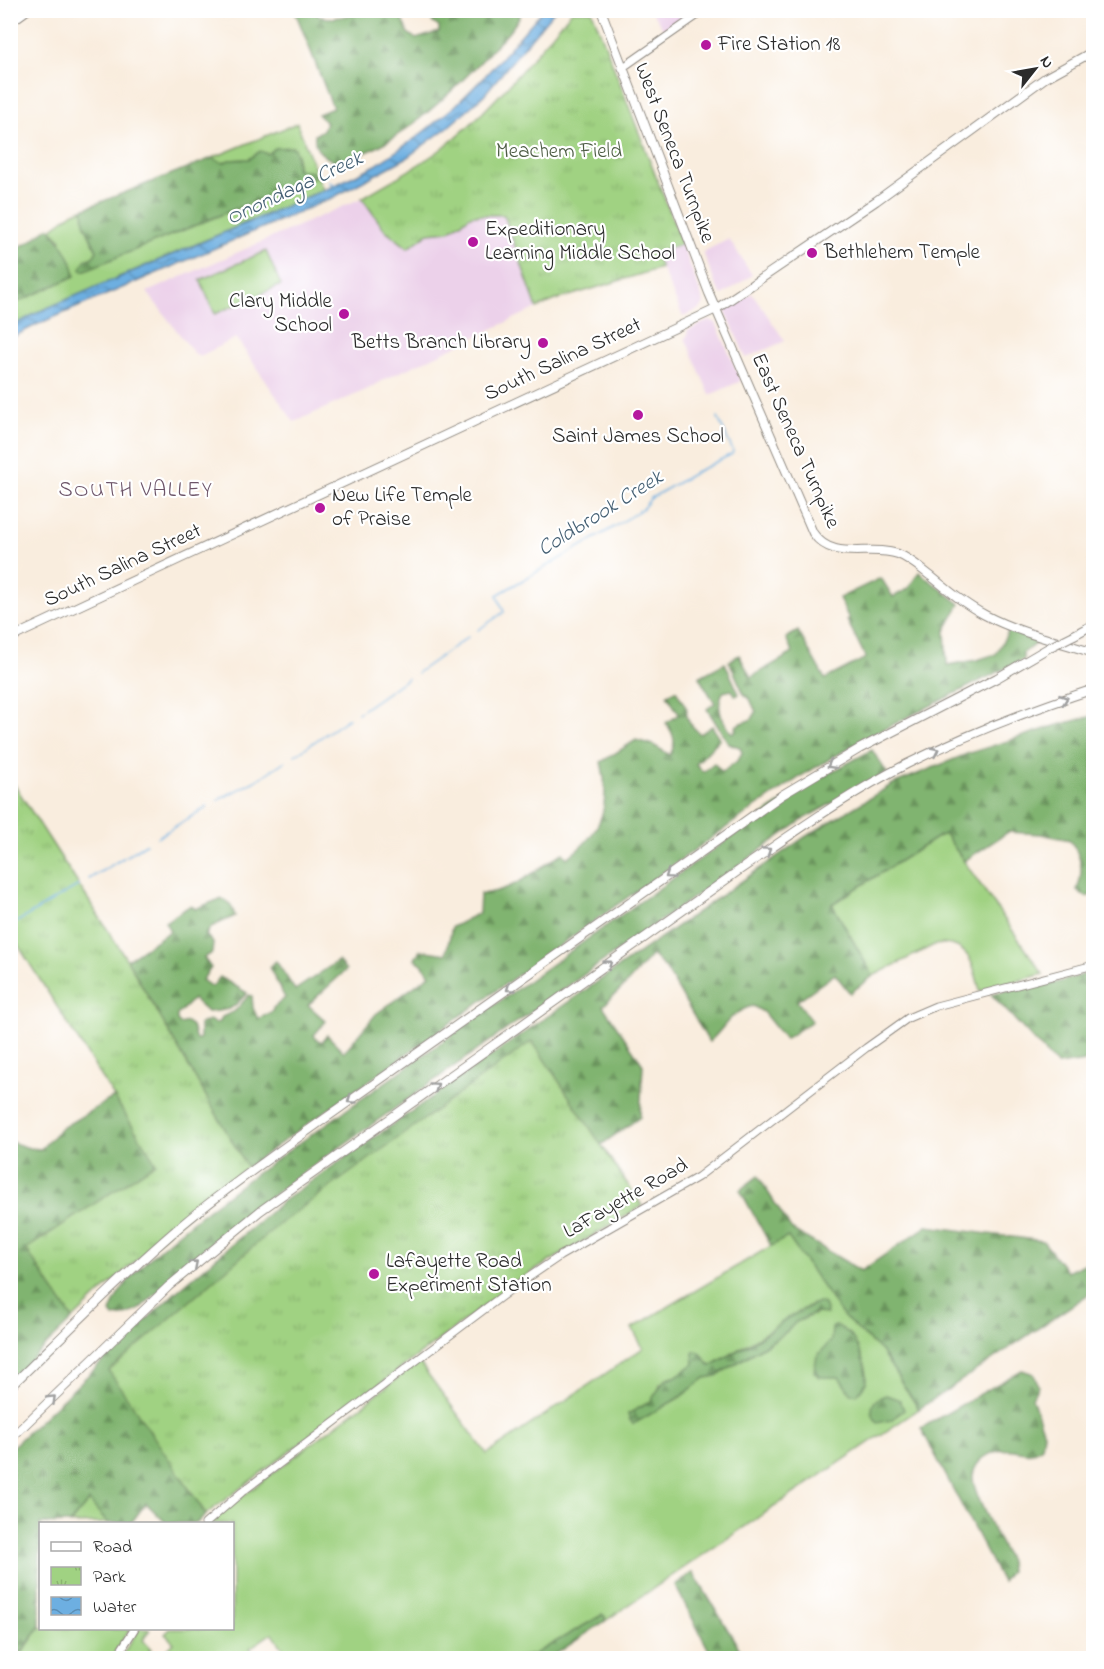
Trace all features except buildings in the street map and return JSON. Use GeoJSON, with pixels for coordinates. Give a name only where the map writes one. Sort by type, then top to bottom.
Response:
{"type":"FeatureCollection","features":[{"type":"Feature","properties":{"kind":"highway"},"geometry":{"type":"LineString","coordinates":[[10,1387],[133,1269],[226,1190],[782,795],[859,749],[997,678],[1094,624]]}},
{"type":"Feature","properties":{"kind":"highway"},"geometry":{"type":"LineString","coordinates":[[10,1439],[169,1286],[260,1211],[750,862],[822,814],[906,765],[989,727],[1094,689]]}},
{"type":"Feature","properties":{"kind":"main road","name":"West Seneca Turnpike"},"geometry":{"type":"LineString","coordinates":[[601,10],[647,136],[716,309]]}},
{"type":"Feature","properties":{"kind":"main road","name":"South Salina Street"},"geometry":{"type":"LineString","coordinates":[[10,638],[716,309],[876,201],[1045,78],[1094,51]]}},
{"type":"Feature","properties":{"kind":"main road","name":"East Seneca Turnpike"},"geometry":{"type":"LineString","coordinates":[[716,309],[813,533],[819,542],[831,549],[885,551],[897,554],[918,565],[962,601],[984,615],[1028,633],[1094,653]]}},
{"type":"Feature","properties":{"kind":"street"},"geometry":{"type":"LineString","coordinates":[[10,23],[28,10]]}},
{"type":"Feature","properties":{"kind":"street"},"geometry":{"type":"LineString","coordinates":[[622,68],[705,10]]}},
{"type":"Feature","properties":{"kind":"street","name":"LaFayette Road"},"geometry":{"type":"LineString","coordinates":[[207,1522],[242,1492],[510,1290],[560,1256],[698,1177],[908,1018],[936,1006],[1094,965]]}},
{"type":"Feature","properties":{"kind":"street"},"geometry":{"type":"LineString","coordinates":[[116,1659],[134,1630]]}},
{"type":"Feature","properties":{"kind":"shaded area"},"geometry":{"type":"Polygon","coordinates":[[[651,11],[692,11],[664,30],[651,11]]]}},
{"type":"Feature","properties":{"kind":"shaded area","name":"Clary Middle School"},"geometry":{"type":"Polygon","coordinates":[[[362,198],[384,229],[430,233],[449,231],[472,215],[504,215],[537,308],[294,422],[236,338],[200,356],[194,353],[147,292],[362,198]]]}},
{"type":"Feature","properties":{"kind":"shaded area"},"geometry":{"type":"Polygon","coordinates":[[[729,239],[752,275],[722,295],[716,286],[703,252],[729,239]]]}},
{"type":"Feature","properties":{"kind":"shaded area"},"geometry":{"type":"Polygon","coordinates":[[[682,244],[704,303],[701,308],[683,317],[655,253],[682,244]]]}},
{"type":"Feature","properties":{"kind":"shaded area"},"geometry":{"type":"Polygon","coordinates":[[[752,293],[785,341],[746,358],[725,310],[752,293]]]}},
{"type":"Feature","properties":{"kind":"shaded area"},"geometry":{"type":"Polygon","coordinates":[[[710,320],[716,323],[741,381],[710,395],[685,338],[688,335],[687,331],[710,320]]]}},
{"type":"Feature","properties":{"kind":"green space"},"geometry":{"type":"Polygon","coordinates":[[[373,10],[398,11],[408,33],[416,39],[439,32],[439,27],[433,23],[429,11],[522,11],[503,39],[477,66],[408,128],[379,146],[337,165],[318,150],[315,135],[323,130],[326,123],[318,114],[333,108],[295,11],[313,11],[333,18],[373,10]]]}},
{"type":"Feature","properties":{"kind":"green space","name":"Meachem Field"},"geometry":{"type":"Polygon","coordinates":[[[572,11],[592,11],[682,244],[655,253],[661,268],[537,308],[504,215],[472,215],[449,231],[429,233],[408,248],[384,229],[362,198],[421,163],[459,135],[510,84],[572,11]]]}},
{"type":"Feature","properties":{"kind":"green space"},"geometry":{"type":"Polygon","coordinates":[[[297,123],[323,190],[98,286],[11,327],[11,305],[23,298],[61,240],[51,229],[74,212],[83,209],[85,222],[97,252],[93,257],[85,260],[198,223],[314,177],[312,172],[297,169],[297,154],[287,147],[268,154],[260,152],[249,159],[229,160],[223,163],[212,158],[297,123]]]}},
{"type":"Feature","properties":{"kind":"green space"},"geometry":{"type":"Polygon","coordinates":[[[275,148],[295,148],[297,169],[312,172],[314,177],[83,271],[81,269],[85,260],[93,257],[97,251],[84,223],[83,209],[212,158],[223,163],[229,160],[249,159],[260,151],[268,154],[275,148]]]}},
{"type":"Feature","properties":{"kind":"green space"},"geometry":{"type":"Polygon","coordinates":[[[49,227],[69,256],[75,276],[11,305],[11,250],[28,243],[49,227]]]}},
{"type":"Feature","properties":{"kind":"green space"},"geometry":{"type":"Polygon","coordinates":[[[266,251],[281,285],[215,314],[200,280],[266,251]]]}},
{"type":"Feature","properties":{"kind":"green space"},"geometry":{"type":"Polygon","coordinates":[[[919,572],[960,604],[945,631],[947,665],[996,654],[1009,630],[1040,640],[1022,654],[1024,659],[866,738],[806,773],[247,1167],[127,960],[170,931],[165,922],[191,905],[195,909],[220,899],[228,902],[235,916],[211,927],[206,935],[213,943],[212,953],[204,958],[211,968],[202,980],[212,987],[220,977],[247,993],[234,1006],[221,1011],[207,1012],[193,999],[177,1015],[177,1021],[180,1024],[187,1022],[192,1026],[196,1040],[200,1038],[200,1024],[209,1020],[215,1023],[220,1022],[222,1017],[235,1011],[249,995],[252,996],[253,1008],[258,1019],[273,1011],[273,1008],[285,998],[269,967],[276,961],[295,990],[338,961],[346,970],[308,1005],[326,1021],[314,1035],[316,1039],[322,1042],[327,1035],[344,1052],[376,1014],[430,975],[415,959],[420,950],[446,954],[452,927],[479,913],[480,894],[514,885],[563,853],[567,858],[589,838],[596,828],[604,804],[604,777],[601,762],[636,740],[653,745],[670,755],[674,738],[666,723],[679,714],[667,695],[676,690],[687,709],[688,720],[700,734],[712,726],[720,739],[696,764],[703,772],[714,763],[722,772],[737,761],[742,753],[740,747],[729,744],[707,709],[715,703],[699,677],[725,663],[739,694],[736,696],[732,690],[723,692],[720,708],[725,723],[734,733],[737,725],[752,719],[756,712],[750,699],[744,694],[729,661],[739,655],[751,677],[793,653],[786,638],[798,631],[825,679],[866,658],[839,598],[881,578],[893,597],[908,589],[919,572]]]}},
{"type":"Feature","properties":{"kind":"green space"},"geometry":{"type":"Polygon","coordinates":[[[1093,716],[1093,895],[1086,897],[1077,890],[1081,877],[1081,864],[1070,840],[1041,834],[1008,832],[964,861],[945,834],[939,836],[832,904],[873,976],[850,993],[835,974],[797,1001],[812,1021],[785,1039],[763,1012],[753,1006],[733,1016],[709,1042],[666,969],[652,955],[603,1006],[643,1065],[640,1117],[601,1145],[642,1206],[520,1279],[322,1427],[180,1476],[206,1514],[198,1522],[165,1522],[146,1503],[132,1522],[107,1522],[89,1501],[71,1522],[39,1522],[39,1628],[17,1658],[11,1649],[11,1448],[176,1292],[283,1201],[805,837],[893,784],[967,754],[1093,716]]]}},
{"type":"Feature","properties":{"kind":"green space"},"geometry":{"type":"Polygon","coordinates":[[[872,750],[887,773],[807,817],[285,1186],[208,1246],[138,1310],[114,1317],[111,1313],[117,1297],[146,1261],[243,1183],[771,809],[813,782],[872,750]]]}},
{"type":"Feature","properties":{"kind":"green space"},"geometry":{"type":"Polygon","coordinates":[[[10,778],[127,960],[247,1167],[158,1241],[73,1319],[26,1249],[156,1163],[11,934],[10,778]]]}},
{"type":"Feature","properties":{"kind":"green space"},"geometry":{"type":"Polygon","coordinates":[[[945,834],[1043,974],[980,991],[968,956],[955,946],[946,944],[934,945],[873,976],[832,904],[945,834]]]}},
{"type":"Feature","properties":{"kind":"green space"},"geometry":{"type":"Polygon","coordinates":[[[1093,972],[1093,1060],[1057,1065],[991,994],[1045,981],[1052,984],[1093,972]]]}},
{"type":"Feature","properties":{"kind":"green space","name":"Lafayette Road Experiment Station"},"geometry":{"type":"Polygon","coordinates":[[[532,1041],[642,1206],[520,1279],[206,1514],[109,1371],[278,1225],[532,1041]]]}},
{"type":"Feature","properties":{"kind":"green space"},"geometry":{"type":"Polygon","coordinates":[[[114,1097],[157,1163],[26,1249],[73,1319],[11,1379],[11,1142],[41,1149],[60,1129],[114,1097]]]}},
{"type":"Feature","properties":{"kind":"green space"},"geometry":{"type":"Polygon","coordinates":[[[758,1176],[791,1229],[861,1271],[927,1226],[1043,1241],[1067,1272],[1093,1260],[1093,1291],[919,1409],[881,1351],[843,1316],[788,1237],[771,1246],[740,1190],[758,1176]]]}},
{"type":"Feature","properties":{"kind":"green space"},"geometry":{"type":"Polygon","coordinates":[[[788,1236],[843,1316],[881,1351],[919,1409],[605,1621],[602,1615],[533,1655],[511,1658],[281,1658],[287,1654],[272,1633],[250,1648],[257,1658],[159,1658],[174,1643],[165,1634],[169,1630],[234,1630],[234,1522],[211,1522],[419,1362],[487,1454],[643,1348],[632,1328],[788,1236]],[[812,1304],[713,1365],[695,1359],[694,1364],[660,1384],[658,1392],[650,1402],[628,1414],[633,1423],[680,1397],[705,1378],[716,1376],[771,1342],[796,1322],[820,1312],[812,1304]]]}},
{"type":"Feature","properties":{"kind":"green space"},"geometry":{"type":"Polygon","coordinates":[[[818,1302],[824,1304],[827,1314],[815,1313],[796,1322],[786,1332],[716,1376],[705,1378],[680,1397],[637,1422],[633,1424],[629,1419],[628,1414],[650,1402],[665,1380],[675,1377],[694,1364],[693,1353],[695,1351],[700,1352],[710,1366],[713,1365],[791,1316],[818,1302]]]}},
{"type":"Feature","properties":{"kind":"green space"},"geometry":{"type":"Polygon","coordinates":[[[835,1326],[849,1334],[859,1349],[865,1367],[866,1383],[857,1395],[850,1393],[839,1377],[819,1377],[814,1372],[817,1356],[831,1341],[832,1328],[835,1326]]]}},
{"type":"Feature","properties":{"kind":"green space"},"geometry":{"type":"Polygon","coordinates":[[[1022,1370],[1034,1374],[1038,1386],[1032,1398],[1044,1433],[1042,1447],[1032,1452],[1003,1450],[993,1453],[980,1461],[973,1475],[981,1505],[1009,1561],[1010,1571],[1002,1582],[921,1428],[1022,1370]]]}},
{"type":"Feature","properties":{"kind":"green space"},"geometry":{"type":"Polygon","coordinates":[[[886,1395],[900,1400],[904,1410],[891,1420],[877,1423],[872,1406],[886,1395]]]}},
{"type":"Feature","properties":{"kind":"green space"},"geometry":{"type":"Polygon","coordinates":[[[89,1500],[107,1522],[72,1522],[89,1500]]]}},
{"type":"Feature","properties":{"kind":"green space"},"geometry":{"type":"Polygon","coordinates":[[[693,1572],[742,1653],[742,1658],[713,1658],[675,1585],[693,1572]]]}},
{"type":"Feature","properties":{"kind":"green space"},"geometry":{"type":"Polygon","coordinates":[[[602,1615],[605,1616],[605,1621],[550,1658],[511,1658],[533,1655],[602,1615]]]}},
{"type":"Feature","properties":{"kind":"green space"},"geometry":{"type":"Polygon","coordinates":[[[39,1628],[129,1630],[111,1658],[19,1658],[39,1628]]]}},
{"type":"Feature","properties":{"kind":"green space"},"geometry":{"type":"Polygon","coordinates":[[[138,1630],[149,1630],[143,1640],[152,1653],[144,1658],[120,1658],[138,1630]]]}},
{"type":"Feature","properties":{"kind":"water"},"geometry":{"type":"Polygon","coordinates":[[[542,11],[554,11],[483,96],[448,127],[406,158],[334,197],[36,325],[11,338],[11,327],[40,311],[333,186],[376,165],[417,137],[455,106],[486,75],[542,11]]]}},
{"type":"Feature","properties":{"kind":"waterway","name":"Onondaga Creek"},"geometry":{"type":"LineString","coordinates":[[329,182],[336,185]]}},
{"type":"Feature","properties":{"kind":"waterway","name":"Coldbrook Creek"},"geometry":{"type":"LineString","coordinates":[[478,630],[504,612],[497,595],[616,526],[643,508],[651,498],[732,454],[733,451],[718,418]]}},
{"type":"Feature","properties":{"kind":"waterway","name":"Coldbrook Creek"},"geometry":{"type":"LineString","coordinates":[[417,673],[468,637]]}},
{"type":"Feature","properties":{"kind":"waterway","name":"Coldbrook Creek"},"geometry":{"type":"LineString","coordinates":[[358,713],[408,678]]}},
{"type":"Feature","properties":{"kind":"waterway","name":"Coldbrook Creek"},"geometry":{"type":"LineString","coordinates":[[295,755],[349,718]]}},
{"type":"Feature","properties":{"kind":"waterway","name":"Coldbrook Creek"},"geometry":{"type":"LineString","coordinates":[[218,800],[257,780],[285,761]]}},
{"type":"Feature","properties":{"kind":"waterway","name":"Coldbrook Creek"},"geometry":{"type":"LineString","coordinates":[[158,837],[207,807]]}},
{"type":"Feature","properties":{"kind":"waterway","name":"Coldbrook Creek"},"geometry":{"type":"LineString","coordinates":[[89,879],[146,844]]}},
{"type":"Feature","properties":{"kind":"waterway","name":"Coldbrook Creek"},"geometry":{"type":"LineString","coordinates":[[10,926],[79,885]]}},
{"type":"Feature","properties":{"kind":"place","name":"Fire Station 18"},"geometry":{"type":"Point","coordinates":[706,45]}},
{"type":"Feature","properties":{"kind":"place","name":"Expeditionary Learning Middle School"},"geometry":{"type":"Point","coordinates":[473,242]}},
{"type":"Feature","properties":{"kind":"place","name":"Bethlehem Temple"},"geometry":{"type":"Point","coordinates":[812,253]}},
{"type":"Feature","properties":{"kind":"place","name":"Clary Middle School"},"geometry":{"type":"Point","coordinates":[344,314]}},
{"type":"Feature","properties":{"kind":"place","name":"Betts Branch Library"},"geometry":{"type":"Point","coordinates":[543,343]}},
{"type":"Feature","properties":{"kind":"place","name":"Saint James School"},"geometry":{"type":"Point","coordinates":[638,415]}},
{"type":"Feature","properties":{"kind":"place","name":"New Life Temple of Praise"},"geometry":{"type":"Point","coordinates":[320,508]}},
{"type":"Feature","properties":{"kind":"place","name":"Lafayette Road Experiment Station"},"geometry":{"type":"Point","coordinates":[374,1274]}},
{"type":"Feature","properties":{"kind":"district","name":"SOUTH VALLEY"},"geometry":{"type":"Point","coordinates":[136,491]}}]}
